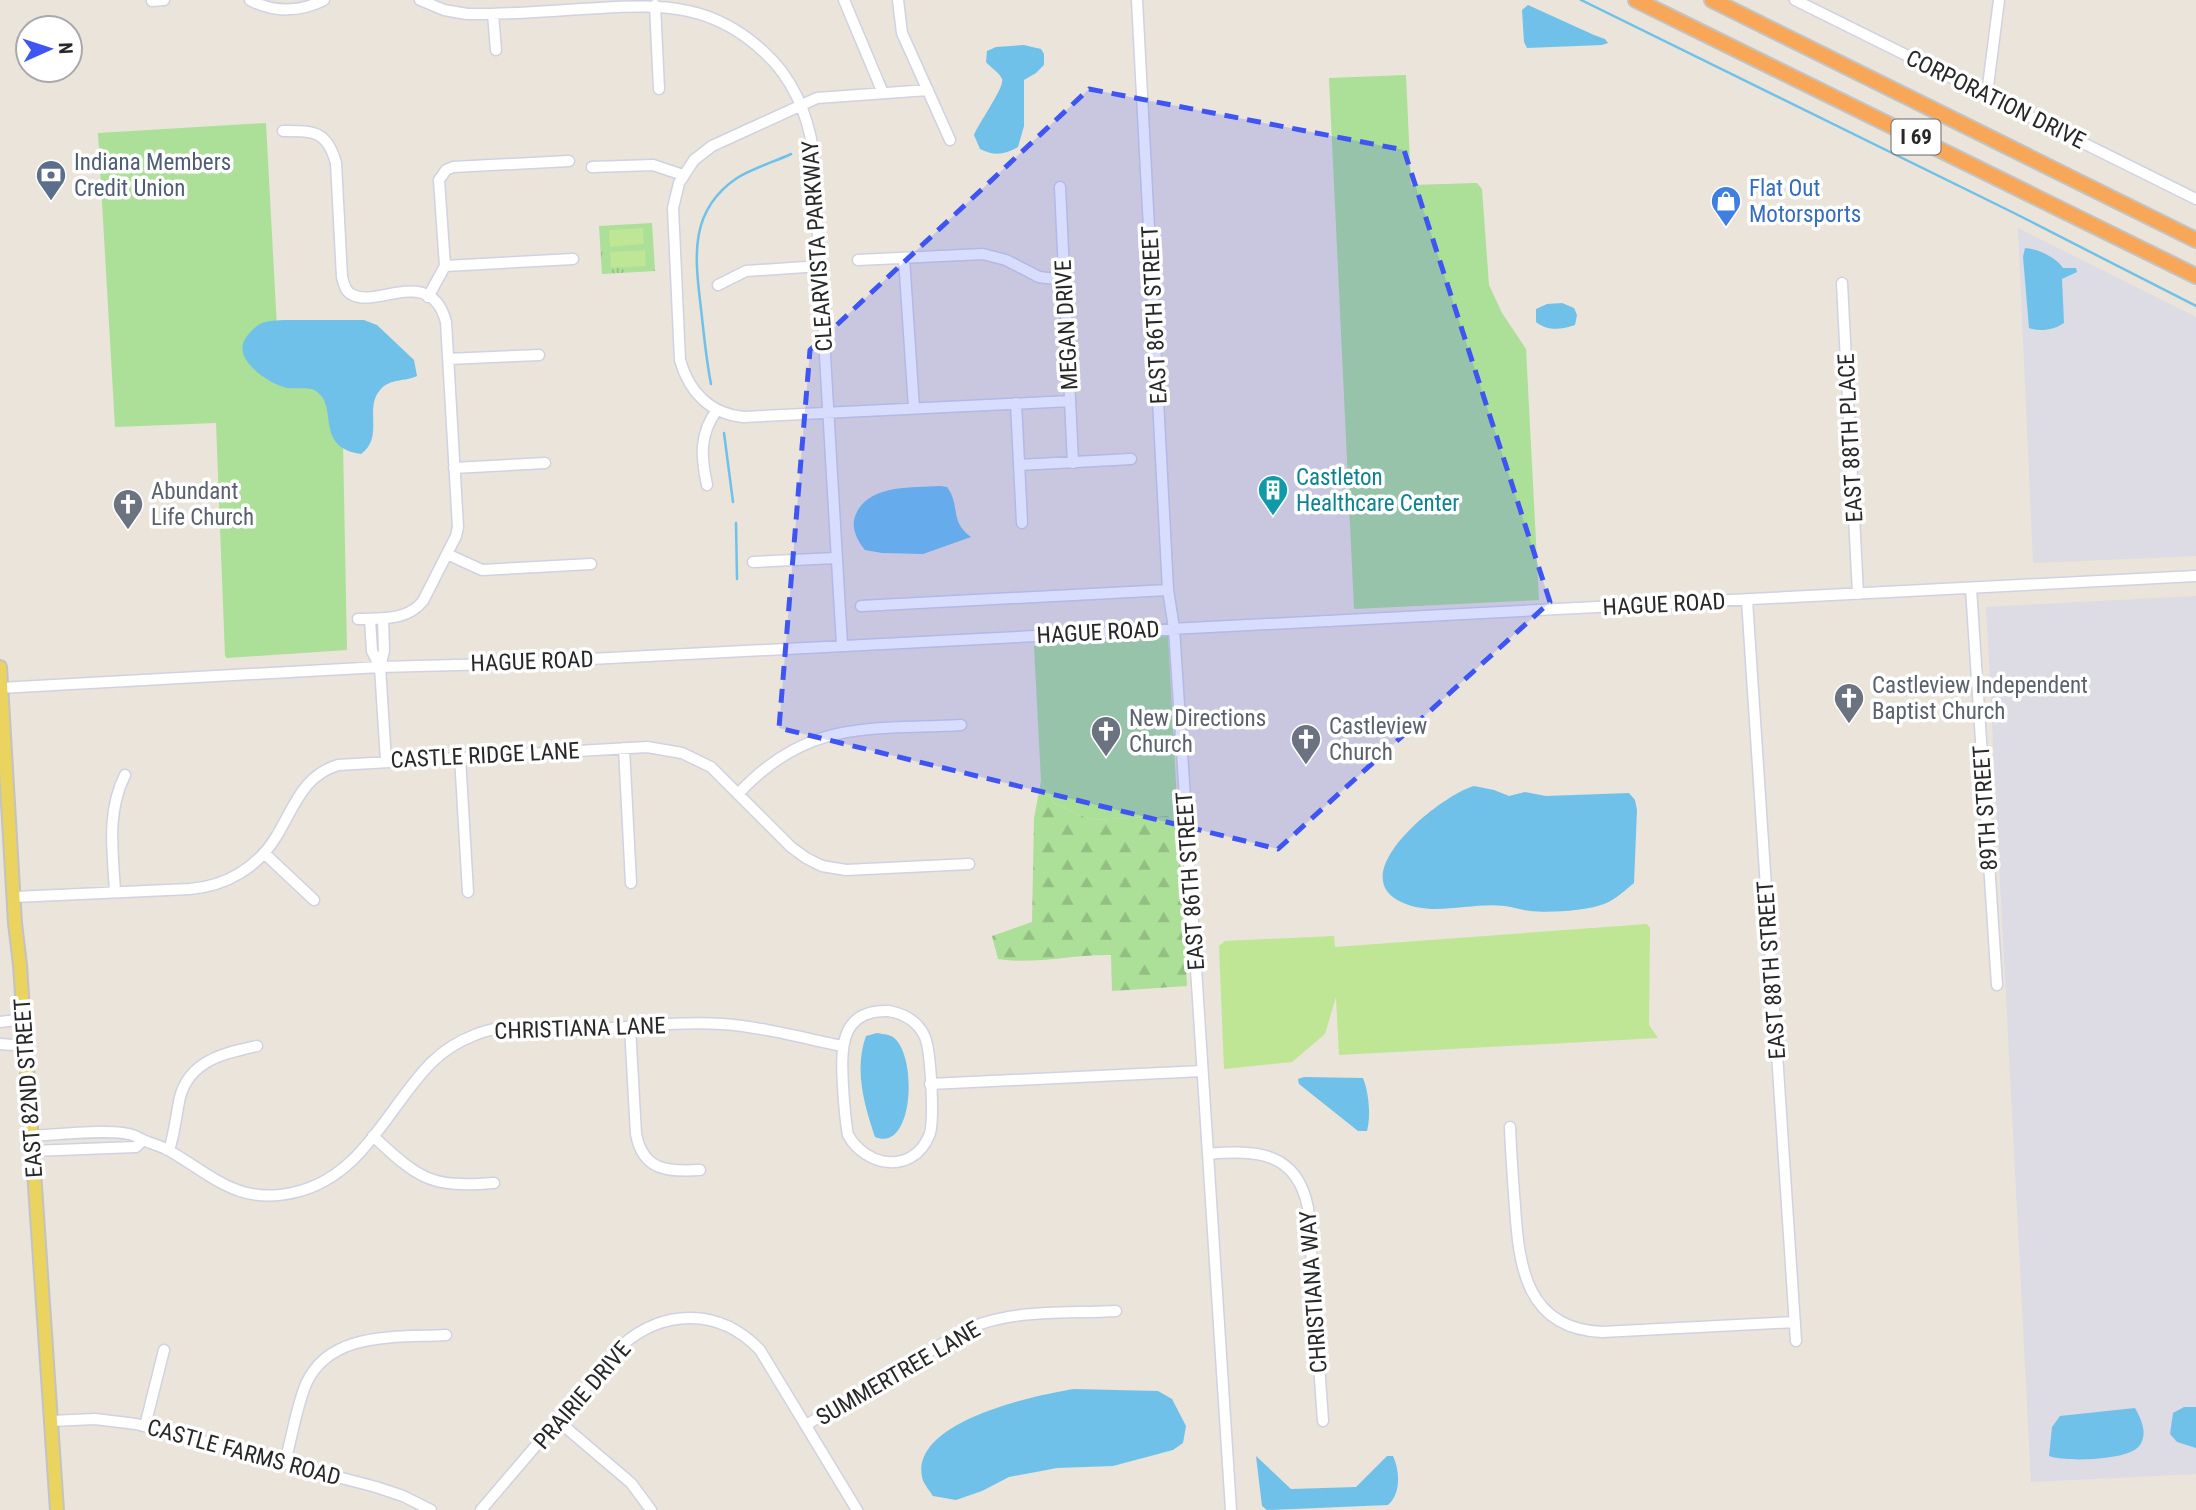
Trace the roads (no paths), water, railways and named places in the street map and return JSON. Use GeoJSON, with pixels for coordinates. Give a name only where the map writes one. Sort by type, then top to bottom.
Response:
{"type":"FeatureCollection","features":[{"type":"Feature","properties":{"kind":"highway","name":"I 69"},"geometry":{"type":"LineString","coordinates":[[1636,0],[2196,276]]}},
{"type":"Feature","properties":{"kind":"highway"},"geometry":{"type":"LineString","coordinates":[[1649,0],[1703,31]]}},
{"type":"Feature","properties":{"kind":"highway","name":"I 69"},"geometry":{"type":"LineString","coordinates":[[1712,0],[2196,240]]}},
{"type":"Feature","properties":{"kind":"main road","name":"EAST 82ND STREET"},"geometry":{"type":"LineString","coordinates":[[0,667],[57,1510]]}},
{"type":"Feature","properties":{"kind":"street"},"geometry":{"type":"LineString","coordinates":[[152,1],[164,0]]}},
{"type":"Feature","properties":{"kind":"street"},"geometry":{"type":"LineString","coordinates":[[250,0],[271,8],[290,10],[308,7],[324,0]]}},
{"type":"Feature","properties":{"kind":"street","name":"CLEARVISTA PARKWAY"},"geometry":{"type":"LineString","coordinates":[[420,0],[453,13],[493,14],[550,5],[655,5],[690,10],[736,29],[770,57],[781,71],[801,105],[813,151],[842,645]]}},
{"type":"Feature","properties":{"kind":"street"},"geometry":{"type":"LineString","coordinates":[[844,0],[883,93]]}},
{"type":"Feature","properties":{"kind":"street"},"geometry":{"type":"LineString","coordinates":[[898,0],[902,33],[950,140]]}},
{"type":"Feature","properties":{"kind":"street","name":"EAST 86TH STREET"},"geometry":{"type":"LineString","coordinates":[[1137,0],[1168,590],[1174,628],[1231,1510]]}},
{"type":"Feature","properties":{"kind":"street","name":"CORPORATION DRIVE"},"geometry":{"type":"LineString","coordinates":[[1795,0],[2196,200]]}},
{"type":"Feature","properties":{"kind":"street"},"geometry":{"type":"LineString","coordinates":[[1987,94],[1999,0]]}},
{"type":"Feature","properties":{"kind":"street"},"geometry":{"type":"LineString","coordinates":[[655,5],[659,89]]}},
{"type":"Feature","properties":{"kind":"street"},"geometry":{"type":"LineString","coordinates":[[493,14],[496,50]]}},
{"type":"Feature","properties":{"kind":"street"},"geometry":{"type":"LineString","coordinates":[[928,90],[827,96],[801,105],[712,146],[694,160],[683,175],[673,208],[680,360],[691,386],[701,399],[717,410],[744,417],[1070,401]]}},
{"type":"Feature","properties":{"kind":"street"},"geometry":{"type":"LineString","coordinates":[[283,131],[312,131],[324,137],[333,149],[342,277],[346,289],[353,296],[366,298],[407,291],[428,298],[438,305],[445,318],[457,527],[447,554],[419,606],[406,614],[358,619]]}},
{"type":"Feature","properties":{"kind":"street"},"geometry":{"type":"LineString","coordinates":[[428,298],[444,267],[439,180],[443,172],[453,167],[569,161]]}},
{"type":"Feature","properties":{"kind":"street"},"geometry":{"type":"LineString","coordinates":[[592,167],[653,165],[683,175]]}},
{"type":"Feature","properties":{"kind":"street","name":"MEGAN DRIVE"},"geometry":{"type":"LineString","coordinates":[[1060,187],[1073,463]]}},
{"type":"Feature","properties":{"kind":"street"},"geometry":{"type":"LineString","coordinates":[[858,260],[988,254],[1039,277],[1064,279]]}},
{"type":"Feature","properties":{"kind":"street"},"geometry":{"type":"LineString","coordinates":[[904,258],[914,408]]}},
{"type":"Feature","properties":{"kind":"street"},"geometry":{"type":"LineString","coordinates":[[444,267],[573,259]]}},
{"type":"Feature","properties":{"kind":"street"},"geometry":{"type":"LineString","coordinates":[[718,285],[746,271],[820,266]]}},
{"type":"Feature","properties":{"kind":"street","name":"EAST 88TH PLACE"},"geometry":{"type":"LineString","coordinates":[[1842,282],[1858,594]]}},
{"type":"Feature","properties":{"kind":"street"},"geometry":{"type":"LineString","coordinates":[[448,359],[540,355]]}},
{"type":"Feature","properties":{"kind":"street"},"geometry":{"type":"LineString","coordinates":[[1016,403],[1022,523]]}},
{"type":"Feature","properties":{"kind":"street"},"geometry":{"type":"LineString","coordinates":[[707,485],[702,453],[703,439],[717,410]]}},
{"type":"Feature","properties":{"kind":"street"},"geometry":{"type":"LineString","coordinates":[[1019,465],[1131,459]]}},
{"type":"Feature","properties":{"kind":"street"},"geometry":{"type":"LineString","coordinates":[[454,468],[545,463]]}},
{"type":"Feature","properties":{"kind":"street"},"geometry":{"type":"LineString","coordinates":[[447,554],[484,570],[591,564]]}},
{"type":"Feature","properties":{"kind":"street"},"geometry":{"type":"LineString","coordinates":[[753,562],[836,558]]}},
{"type":"Feature","properties":{"kind":"street","name":"HAGUE ROAD"},"geometry":{"type":"LineString","coordinates":[[1,688],[2196,576]]}},
{"type":"Feature","properties":{"kind":"street","name":"89TH STREET"},"geometry":{"type":"LineString","coordinates":[[1971,589],[1997,985]]}},
{"type":"Feature","properties":{"kind":"street","name":"HAGUE ROAD"},"geometry":{"type":"LineString","coordinates":[[861,606],[1168,590]]}},
{"type":"Feature","properties":{"kind":"street","name":"EAST 88TH STREET"},"geometry":{"type":"LineString","coordinates":[[1747,600],[1796,1341]]}},
{"type":"Feature","properties":{"kind":"street"},"geometry":{"type":"LineString","coordinates":[[383,618],[384,651],[380,667],[386,761]]}},
{"type":"Feature","properties":{"kind":"street"},"geometry":{"type":"LineString","coordinates":[[370,619],[372,652],[380,667]]}},
{"type":"Feature","properties":{"kind":"street"},"geometry":{"type":"LineString","coordinates":[[739,793],[777,757],[818,738],[853,731],[961,724]]}},
{"type":"Feature","properties":{"kind":"street"},"geometry":{"type":"LineString","coordinates":[[624,748],[631,883]]}},
{"type":"Feature","properties":{"kind":"street","name":"CASTLE RIDGE LANE"},"geometry":{"type":"LineString","coordinates":[[14,897],[207,886],[236,875],[264,853],[301,791],[316,775],[338,765],[624,748],[658,748],[688,755],[711,767],[791,847],[822,866],[846,870],[969,864]]}},
{"type":"Feature","properties":{"kind":"street"},"geometry":{"type":"LineString","coordinates":[[460,757],[468,892]]}},
{"type":"Feature","properties":{"kind":"street"},"geometry":{"type":"LineString","coordinates":[[115,892],[112,819],[117,792],[125,775]]}},
{"type":"Feature","properties":{"kind":"street"},"geometry":{"type":"LineString","coordinates":[[264,853],[314,900]]}},
{"type":"Feature","properties":{"kind":"street"},"geometry":{"type":"LineString","coordinates":[[885,1011],[903,1015],[914,1022],[925,1036],[932,1123],[927,1140],[919,1150],[904,1160],[891,1163],[873,1160],[858,1150],[848,1135],[842,1046],[850,1028],[868,1015],[885,1011]]}},
{"type":"Feature","properties":{"kind":"street"},"geometry":{"type":"LineString","coordinates":[[0,1022],[24,1018]]}},
{"type":"Feature","properties":{"kind":"street","name":"CHRISTIANA LANE"},"geometry":{"type":"LineString","coordinates":[[32,1136],[114,1133],[136,1136],[142,1142],[169,1150],[223,1185],[253,1194],[280,1195],[315,1186],[338,1174],[355,1159],[431,1063],[452,1046],[473,1035],[499,1028],[517,1026],[578,1030],[695,1024],[736,1026],[842,1046]]}},
{"type":"Feature","properties":{"kind":"street"},"geometry":{"type":"LineString","coordinates":[[630,1027],[636,1134],[641,1151],[649,1161],[665,1170],[700,1170]]}},
{"type":"Feature","properties":{"kind":"street"},"geometry":{"type":"LineString","coordinates":[[0,1044],[26,1046]]}},
{"type":"Feature","properties":{"kind":"street"},"geometry":{"type":"LineString","coordinates":[[169,1150],[175,1133],[180,1099],[190,1077],[217,1055],[257,1046]]}},
{"type":"Feature","properties":{"kind":"street"},"geometry":{"type":"LineString","coordinates":[[930,1084],[1202,1071]]}},
{"type":"Feature","properties":{"kind":"street"},"geometry":{"type":"LineString","coordinates":[[1510,1127],[1521,1269],[1535,1299],[1551,1315],[1575,1328],[1602,1332],[1795,1322]]}},
{"type":"Feature","properties":{"kind":"street"},"geometry":{"type":"LineString","coordinates":[[373,1136],[409,1169],[429,1180],[455,1185],[494,1183]]}},
{"type":"Feature","properties":{"kind":"street","name":"CHRISTIANA LANE"},"geometry":{"type":"LineString","coordinates":[[33,1152],[136,1146],[142,1142]]}},
{"type":"Feature","properties":{"kind":"street","name":"CHRISTIANA WAY"},"geometry":{"type":"LineString","coordinates":[[1208,1154],[1247,1151],[1265,1155],[1285,1166],[1302,1187],[1308,1208],[1323,1421]]}},
{"type":"Feature","properties":{"kind":"street","name":"SUMMERTREE LANE"},"geometry":{"type":"LineString","coordinates":[[806,1425],[981,1323],[1015,1316],[1116,1311]]}},
{"type":"Feature","properties":{"kind":"street","name":"PRAIRIE DRIVE"},"geometry":{"type":"LineString","coordinates":[[481,1510],[631,1338],[658,1323],[689,1318],[728,1326],[757,1347],[857,1510]]}},
{"type":"Feature","properties":{"kind":"street"},"geometry":{"type":"LineString","coordinates":[[285,1462],[306,1386],[314,1370],[330,1354],[359,1342],[446,1335]]}},
{"type":"Feature","properties":{"kind":"street"},"geometry":{"type":"LineString","coordinates":[[145,1426],[164,1350]]}},
{"type":"Feature","properties":{"kind":"street","name":"CASTLE FARMS ROAD"},"geometry":{"type":"LineString","coordinates":[[51,1420],[95,1419],[145,1426],[385,1489],[431,1510]]}},
{"type":"Feature","properties":{"kind":"street"},"geometry":{"type":"LineString","coordinates":[[558,1421],[635,1487],[651,1510]]}},
{"type":"Feature","properties":{"kind":"water"},"geometry":{"type":"Polygon","coordinates":[[[1528,5],[1605,39],[1608,43],[1527,48],[1524,42],[1522,10],[1528,5]]]}},
{"type":"Feature","properties":{"kind":"water"},"geometry":{"type":"Polygon","coordinates":[[[1024,45],[1041,49],[1044,65],[1024,80],[1024,126],[1018,147],[994,154],[980,149],[974,135],[1002,83],[999,75],[986,62],[987,51],[996,47],[1024,45]]]}},
{"type":"Feature","properties":{"kind":"water"},"geometry":{"type":"Polygon","coordinates":[[[2025,248],[2046,254],[2063,268],[2076,268],[2077,272],[2062,279],[2064,323],[2056,327],[2042,330],[2029,328],[2023,257],[2025,248]]]}},
{"type":"Feature","properties":{"kind":"water"},"geometry":{"type":"Polygon","coordinates":[[[1562,303],[1574,308],[1577,315],[1575,325],[1554,329],[1536,322],[1536,309],[1547,304],[1562,303]]]}},
{"type":"Feature","properties":{"kind":"water"},"geometry":{"type":"Polygon","coordinates":[[[364,320],[377,325],[414,360],[417,376],[389,383],[376,396],[372,439],[361,454],[346,450],[337,443],[322,396],[314,390],[279,386],[262,376],[247,361],[243,344],[247,336],[264,322],[364,320]]]}},
{"type":"Feature","properties":{"kind":"water"},"geometry":{"type":"Polygon","coordinates":[[[947,487],[954,501],[957,519],[971,537],[923,554],[865,550],[854,528],[856,514],[862,504],[881,492],[892,489],[947,487]]]}},
{"type":"Feature","properties":{"kind":"water"},"geometry":{"type":"Polygon","coordinates":[[[1474,786],[1509,796],[1525,792],[1546,796],[1629,793],[1635,800],[1637,810],[1634,883],[1604,904],[1567,911],[1530,911],[1491,905],[1437,909],[1411,906],[1399,901],[1385,888],[1383,872],[1390,854],[1422,818],[1441,803],[1474,786]]]}},
{"type":"Feature","properties":{"kind":"water"},"geometry":{"type":"Polygon","coordinates":[[[877,1033],[893,1037],[901,1047],[909,1081],[904,1117],[898,1131],[888,1138],[875,1137],[862,1087],[862,1049],[866,1036],[877,1033]]]}},
{"type":"Feature","properties":{"kind":"water"},"geometry":{"type":"Polygon","coordinates":[[[1363,1078],[1369,1105],[1367,1131],[1358,1131],[1299,1084],[1298,1079],[1363,1078]]]}},
{"type":"Feature","properties":{"kind":"water"},"geometry":{"type":"Polygon","coordinates":[[[1074,1389],[1158,1391],[1172,1399],[1186,1426],[1183,1443],[1173,1450],[1113,1466],[1057,1468],[1009,1477],[956,1500],[933,1496],[922,1477],[924,1457],[936,1440],[955,1426],[980,1414],[1033,1397],[1074,1389]]]}},
{"type":"Feature","properties":{"kind":"water"},"geometry":{"type":"Polygon","coordinates":[[[2184,1407],[2196,1407],[2196,1448],[2177,1442],[2170,1434],[2173,1413],[2184,1407]]]}},
{"type":"Feature","properties":{"kind":"water"},"geometry":{"type":"Polygon","coordinates":[[[2135,1408],[2144,1431],[2140,1445],[2134,1450],[2097,1459],[2049,1456],[2052,1427],[2060,1416],[2135,1408]]]}},
{"type":"Feature","properties":{"kind":"water"},"geometry":{"type":"Polygon","coordinates":[[[1256,1456],[1291,1489],[1356,1487],[1387,1456],[1393,1456],[1398,1475],[1397,1489],[1388,1505],[1267,1510],[1262,1506],[1256,1456]]]}},
{"type":"Feature","properties":{"kind":"waterway"},"geometry":{"type":"LineString","coordinates":[[1581,0],[2016,214],[2196,306]]}},
{"type":"Feature","properties":{"kind":"waterway"},"geometry":{"type":"LineString","coordinates":[[711,384],[697,272],[698,237],[702,221],[721,191],[737,178],[791,154]]}},
{"type":"Feature","properties":{"kind":"waterway"},"geometry":{"type":"LineString","coordinates":[[724,433],[733,502]]}},
{"type":"Feature","properties":{"kind":"waterway"},"geometry":{"type":"LineString","coordinates":[[736,523],[737,579]]}},
{"type":"Feature","properties":{"kind":"place","name":"Indiana Members Credit Union"},"geometry":{"type":"Point","coordinates":[51,202]}},
{"type":"Feature","properties":{"kind":"place","name":"Flat Out Motorsports"},"geometry":{"type":"Point","coordinates":[1726,228]}},
{"type":"Feature","properties":{"kind":"place","name":"Castleton Healthcare Center"},"geometry":{"type":"Point","coordinates":[1273,517]}},
{"type":"Feature","properties":{"kind":"place","name":"Abundant Life Church"},"geometry":{"type":"Point","coordinates":[128,531]}},
{"type":"Feature","properties":{"kind":"place","name":"Castleview Independent Baptist Church"},"geometry":{"type":"Point","coordinates":[1849,725]}},
{"type":"Feature","properties":{"kind":"place","name":"New Directions Church"},"geometry":{"type":"Point","coordinates":[1106,758]}},
{"type":"Feature","properties":{"kind":"place","name":"Castleview Church"},"geometry":{"type":"Point","coordinates":[1306,766]}}]}
